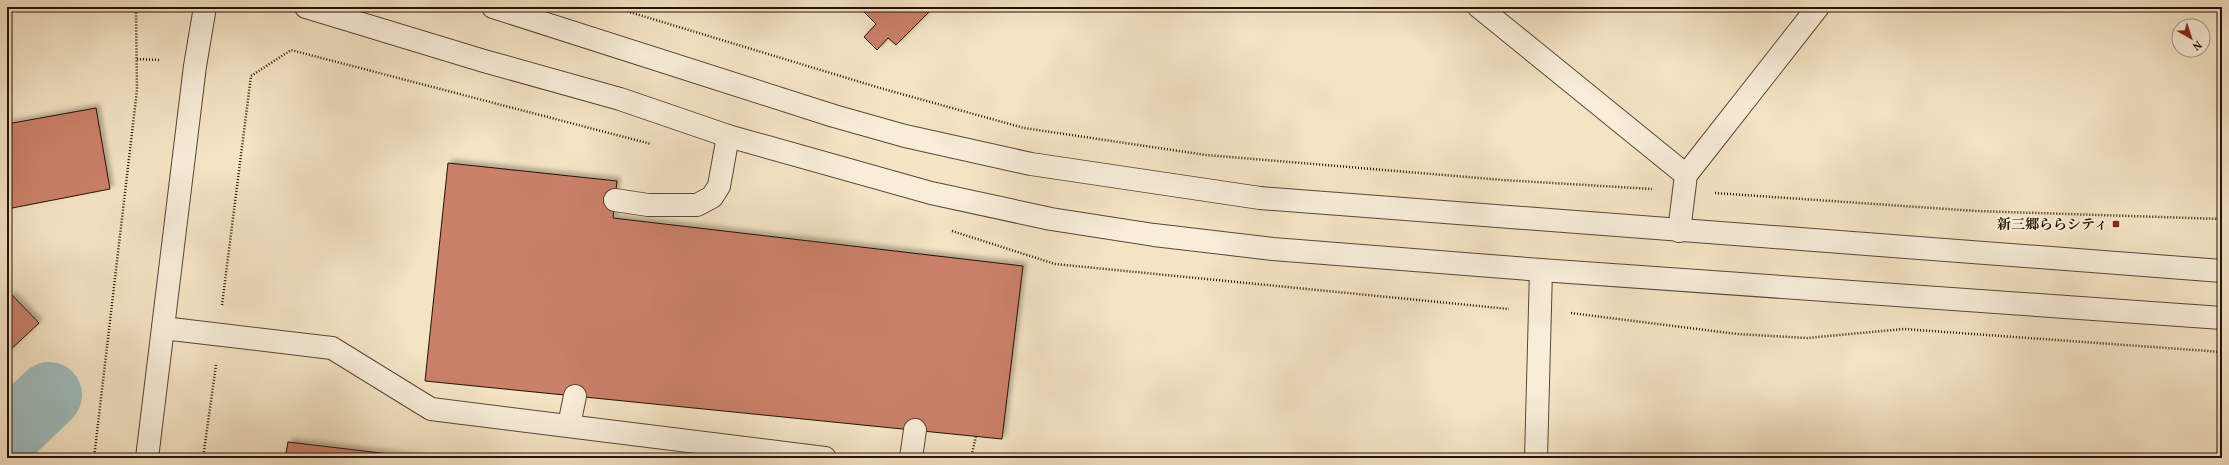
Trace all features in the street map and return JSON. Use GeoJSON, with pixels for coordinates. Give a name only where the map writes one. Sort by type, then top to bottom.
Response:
{"type":"FeatureCollection","features":[{"type":"Feature","properties":{"kind":"street"},"geometry":{"type":"LineString","coordinates":[[147,458],[194,74],[205,7]]}},
{"type":"Feature","properties":{"kind":"street"},"geometry":{"type":"LineString","coordinates":[[306,7],[484,61],[620,99],[728,136],[931,193],[1052,219],[1154,235],[1273,249],[1541,270],[2222,318]]}},
{"type":"Feature","properties":{"kind":"street"},"geometry":{"type":"LineString","coordinates":[[493,7],[834,116],[905,136],[1031,164],[1260,198],[2222,271]]}},
{"type":"Feature","properties":{"kind":"street"},"geometry":{"type":"LineString","coordinates":[[1479,7],[1685,183]]}},
{"type":"Feature","properties":{"kind":"street"},"geometry":{"type":"LineString","coordinates":[[1680,231],[1685,183],[1818,7]]}},
{"type":"Feature","properties":{"kind":"street"},"geometry":{"type":"LineString","coordinates":[[615,200],[638,212],[697,205],[712,197],[719,186],[728,136]]}},
{"type":"Feature","properties":{"kind":"street"},"geometry":{"type":"LineString","coordinates":[[1536,458],[1541,270]]}},
{"type":"Feature","properties":{"kind":"street"},"geometry":{"type":"LineString","coordinates":[[163,328],[332,348],[431,409],[825,458]]}},
{"type":"Feature","properties":{"kind":"street"},"geometry":{"type":"LineString","coordinates":[[569,425],[575,396]]}},
{"type":"Feature","properties":{"kind":"street"},"geometry":{"type":"LineString","coordinates":[[911,458],[915,430]]}},
{"type":"Feature","properties":{"kind":"path"},"geometry":{"type":"LineString","coordinates":[[94,458],[137,90],[136,11],[118,7]]}},
{"type":"Feature","properties":{"kind":"path"},"geometry":{"type":"LineString","coordinates":[[612,7],[880,88],[1024,128],[1206,155],[1504,180],[1685,183],[1976,211],[2222,219]]}},
{"type":"Feature","properties":{"kind":"path"},"geometry":{"type":"LineString","coordinates":[[137,59],[158,60]]}},
{"type":"Feature","properties":{"kind":"path"},"geometry":{"type":"LineString","coordinates":[[1569,313],[1737,334],[1807,338],[1904,329],[2222,352]]}},
{"type":"Feature","properties":{"kind":"path"},"geometry":{"type":"LineString","coordinates":[[971,458],[976,436]]}},
{"type":"Feature","properties":{"kind":"building"},"geometry":{"type":"Polygon","coordinates":[[[859,7],[933,8],[896,45],[888,38],[877,50],[864,37],[876,24],[859,7]]]}},
{"type":"Feature","properties":{"kind":"building"},"geometry":{"type":"Polygon","coordinates":[[[96,108],[110,189],[7,209],[7,124],[96,108]]]}},
{"type":"Feature","properties":{"kind":"building"},"geometry":{"type":"Polygon","coordinates":[[[448,163],[617,181],[613,218],[1023,266],[1002,439],[425,381],[448,163]]]}},
{"type":"Feature","properties":{"kind":"building"},"geometry":{"type":"Polygon","coordinates":[[[12,295],[39,323],[7,353],[7,300],[12,295]]]}},
{"type":"Feature","properties":{"kind":"building"},"geometry":{"type":"Polygon","coordinates":[[[288,442],[423,458],[285,458],[288,442]]]}},
{"type":"Feature","properties":{"kind":"waterway"},"geometry":{"type":"LineString","coordinates":[[7,435],[49,395]]}},
{"type":"Feature","properties":{"kind":"place","name":"新三郷ららシティ"},"geometry":{"type":"Point","coordinates":[2116,224]}}]}
